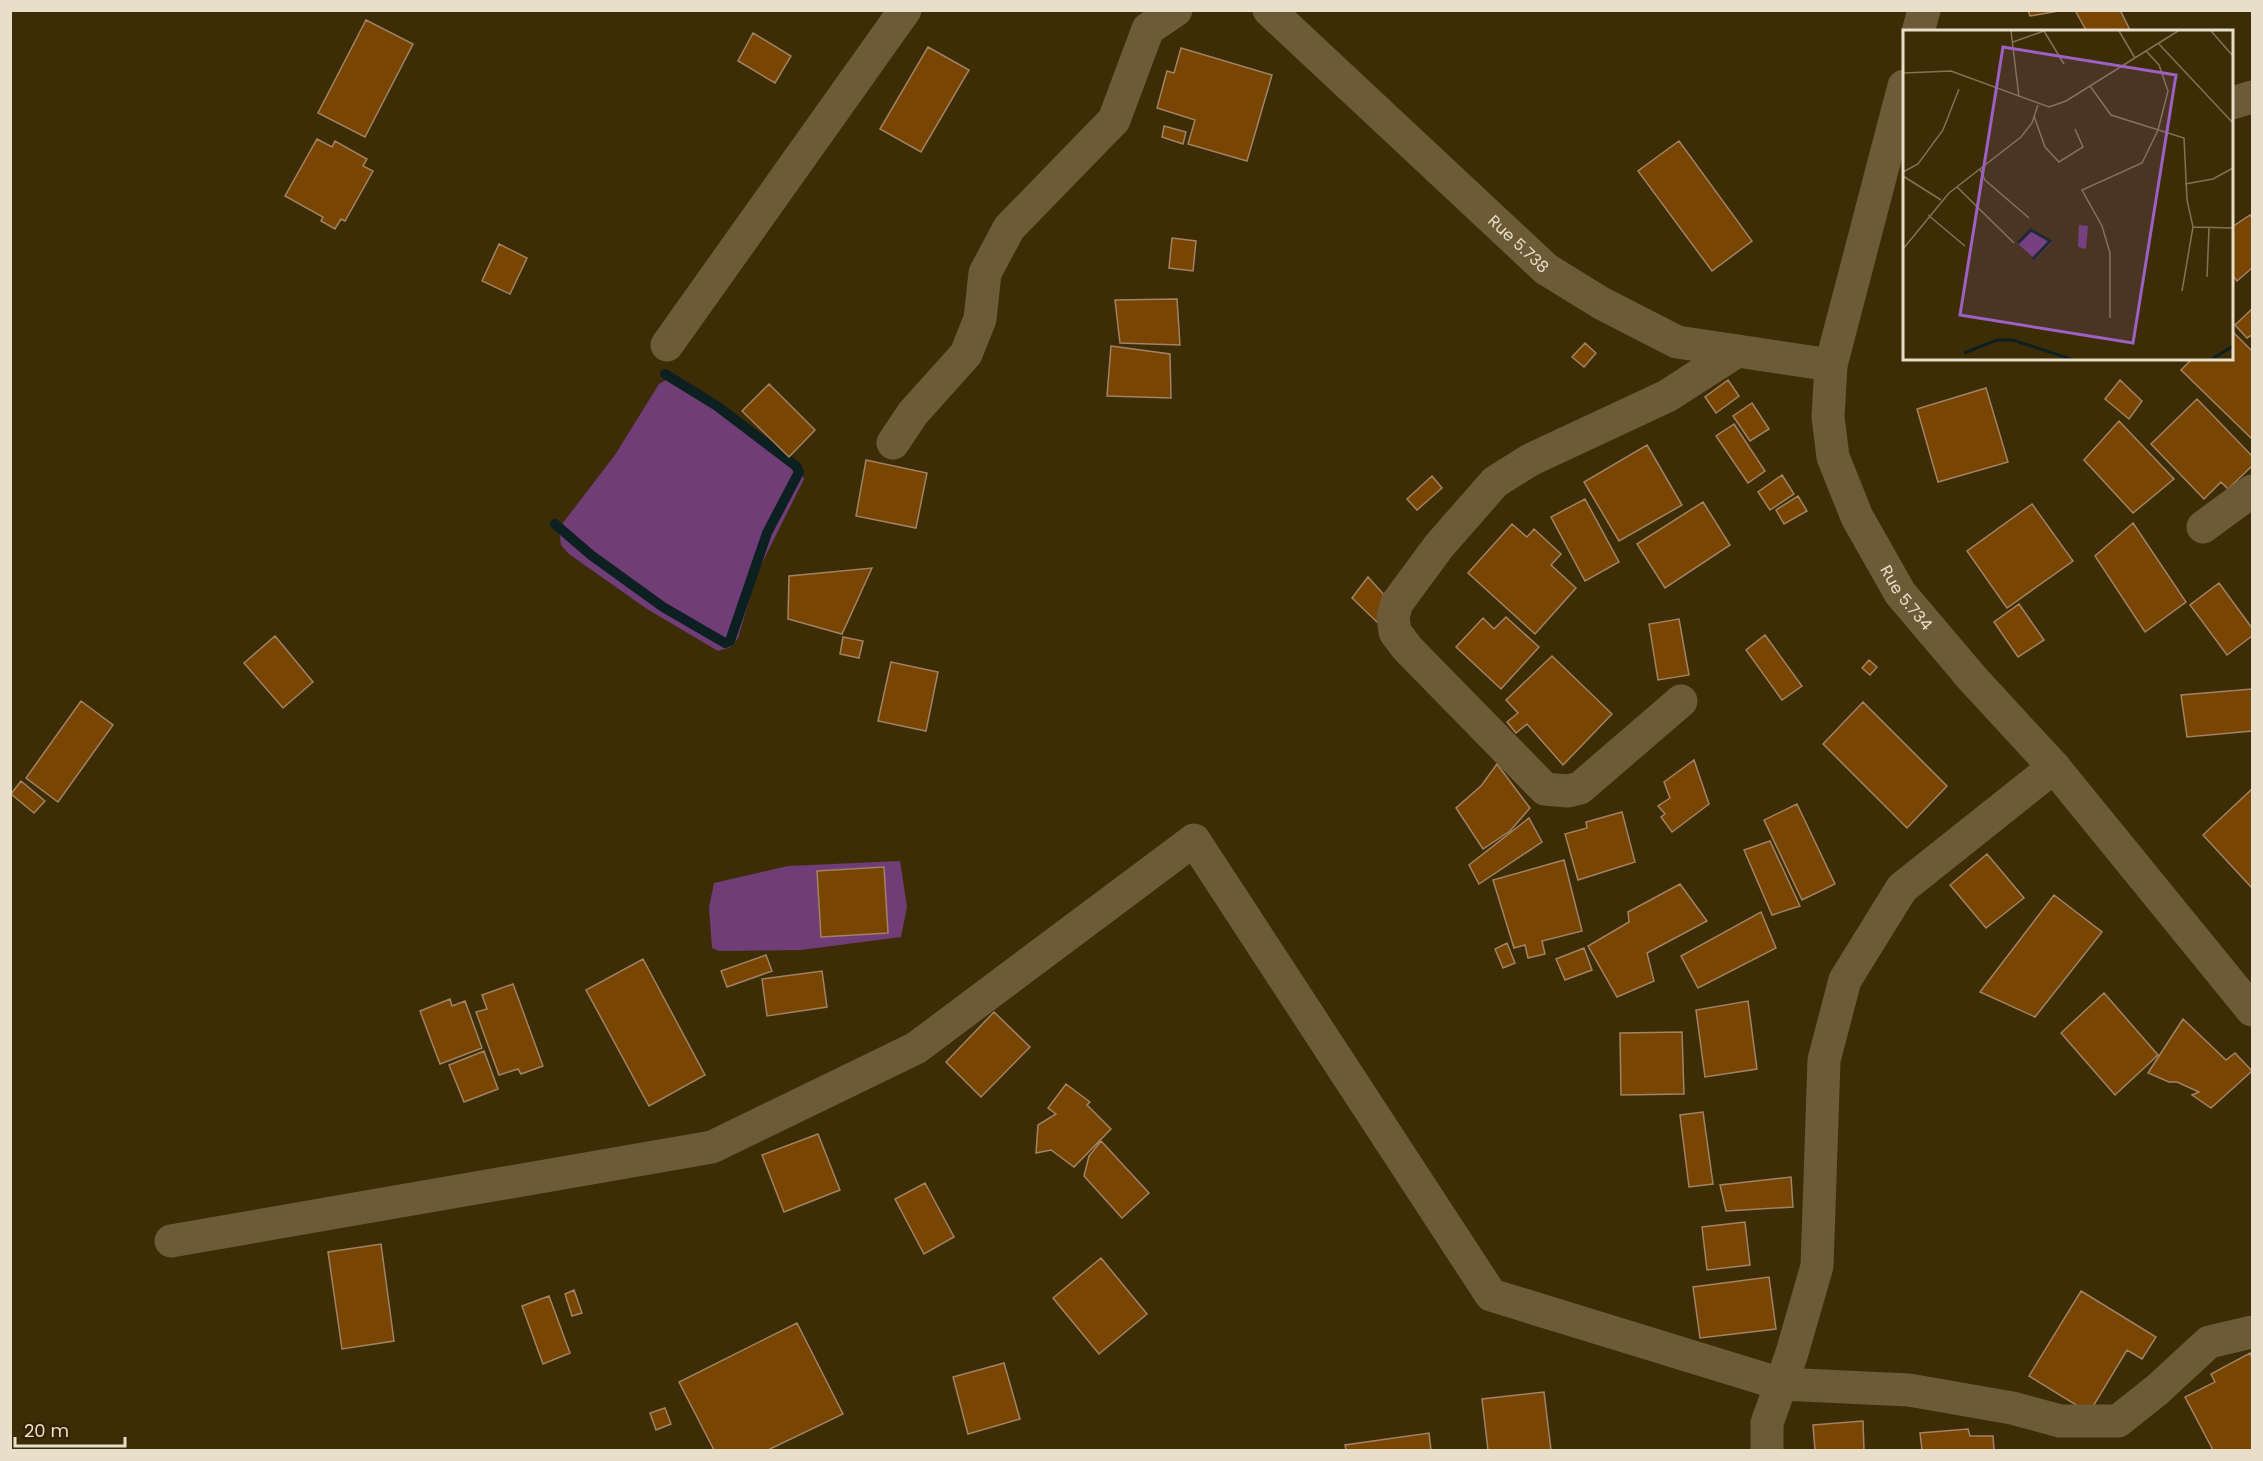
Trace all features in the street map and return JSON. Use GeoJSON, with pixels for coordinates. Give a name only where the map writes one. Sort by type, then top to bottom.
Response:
{"type":"FeatureCollection","features":[{"type":"Feature","properties":{"kind":"street"},"geometry":{"type":"LineString","coordinates":[[667,345],[905,10]]}},
{"type":"Feature","properties":{"kind":"street"},"geometry":{"type":"LineString","coordinates":[[893,443],[913,413],[966,354],[980,319],[985,273],[1009,228],[1114,120],[1148,29],[1176,10]]}},
{"type":"Feature","properties":{"kind":"street","name":"Rue 5.738"},"geometry":{"type":"LineString","coordinates":[[1269,10],[1546,269],[1601,303],[1677,342],[1831,365]]}},
{"type":"Feature","properties":{"kind":"street"},"geometry":{"type":"LineString","coordinates":[[1919,30],[1924,10]]}},
{"type":"Feature","properties":{"kind":"street"},"geometry":{"type":"LineString","coordinates":[[2233,103],[2253,98]]}},
{"type":"Feature","properties":{"kind":"street","name":"Rue 5.734"},"geometry":{"type":"LineString","coordinates":[[1903,101],[1890,198],[1831,365],[1828,417],[1833,458],[1857,517],[1900,593],[1972,678],[2054,767],[2253,1010]]}},
{"type":"Feature","properties":{"kind":"street"},"geometry":{"type":"LineString","coordinates":[[1681,701],[1580,788],[1568,791],[1545,789],[1407,648],[1395,632],[1393,617],[1397,603],[1440,546],[1495,482],[1530,460],[1668,396],[1737,351]]}},
{"type":"Feature","properties":{"kind":"street"},"geometry":{"type":"LineString","coordinates":[[2203,527],[2253,491]]}},
{"type":"Feature","properties":{"kind":"street"},"geometry":{"type":"LineString","coordinates":[[1767,1450],[1767,1423],[1818,1266],[1824,1060],[1845,980],[1902,888],[2054,767]]}},
{"type":"Feature","properties":{"kind":"street"},"geometry":{"type":"LineString","coordinates":[[171,1240],[712,1147],[916,1048],[1194,840],[1491,1295],[1781,1384],[1909,1390],[2012,1408],[2060,1421],[2118,1421],[2157,1390],[2209,1342],[2253,1332]]}},
{"type":"Feature","properties":{"kind":"shaded area"},"geometry":{"type":"Polygon","coordinates":[[[673,376],[700,390],[801,473],[804,479],[758,571],[738,638],[731,647],[718,651],[647,609],[569,554],[561,545],[559,528],[615,455],[659,384],[673,376]]]}},
{"type":"Feature","properties":{"kind":"shaded area"},"geometry":{"type":"Polygon","coordinates":[[[900,861],[907,907],[901,937],[801,950],[719,951],[712,948],[709,907],[714,883],[788,866],[900,861]]]}},
{"type":"Feature","properties":{"kind":"building"},"geometry":{"type":"Polygon","coordinates":[[[2028,10],[2064,10],[2030,16],[2028,10]]]}},
{"type":"Feature","properties":{"kind":"building"},"geometry":{"type":"Polygon","coordinates":[[[2078,10],[2120,10],[2130,30],[2086,30],[2076,12],[2078,10]]]}},
{"type":"Feature","properties":{"kind":"building"},"geometry":{"type":"Polygon","coordinates":[[[366,20],[413,44],[365,137],[318,113],[366,20]]]}},
{"type":"Feature","properties":{"kind":"building"},"geometry":{"type":"Polygon","coordinates":[[[753,33],[791,56],[775,83],[738,61],[753,33]]]}},
{"type":"Feature","properties":{"kind":"building"},"geometry":{"type":"Polygon","coordinates":[[[928,47],[969,70],[921,152],[880,129],[928,47]]]}},
{"type":"Feature","properties":{"kind":"building"},"geometry":{"type":"Polygon","coordinates":[[[1181,48],[1272,75],[1247,161],[1188,144],[1195,120],[1157,108],[1167,71],[1174,73],[1181,48]]]}},
{"type":"Feature","properties":{"kind":"building"},"geometry":{"type":"Polygon","coordinates":[[[1164,126],[1186,132],[1183,144],[1162,137],[1164,126]]]}},
{"type":"Feature","properties":{"kind":"building"},"geometry":{"type":"Polygon","coordinates":[[[317,139],[332,147],[335,141],[367,159],[363,166],[373,171],[345,221],[341,219],[335,229],[321,221],[323,217],[285,196],[317,139]]]}},
{"type":"Feature","properties":{"kind":"building"},"geometry":{"type":"Polygon","coordinates":[[[1679,141],[1752,241],[1712,271],[1638,171],[1679,141]]]}},
{"type":"Feature","properties":{"kind":"building"},"geometry":{"type":"Polygon","coordinates":[[[2250,215],[2252,218],[2252,268],[2237,281],[2233,276],[2233,226],[2250,215]]]}},
{"type":"Feature","properties":{"kind":"building"},"geometry":{"type":"Polygon","coordinates":[[[1172,238],[1196,241],[1193,271],[1169,268],[1172,238]]]}},
{"type":"Feature","properties":{"kind":"building"},"geometry":{"type":"Polygon","coordinates":[[[499,244],[527,258],[510,294],[482,281],[499,244]]]}},
{"type":"Feature","properties":{"kind":"building"},"geometry":{"type":"Polygon","coordinates":[[[1177,299],[1180,345],[1120,343],[1115,300],[1177,299]]]}},
{"type":"Feature","properties":{"kind":"building"},"geometry":{"type":"Polygon","coordinates":[[[2252,309],[2252,335],[2247,338],[2235,325],[2252,309]]]}},
{"type":"Feature","properties":{"kind":"building"},"geometry":{"type":"Polygon","coordinates":[[[2233,332],[2252,351],[2252,439],[2181,370],[2191,360],[2233,360],[2233,332]]]}},
{"type":"Feature","properties":{"kind":"building"},"geometry":{"type":"Polygon","coordinates":[[[1585,343],[1596,353],[1584,367],[1572,357],[1585,343]]]}},
{"type":"Feature","properties":{"kind":"building"},"geometry":{"type":"Polygon","coordinates":[[[1111,346],[1170,354],[1171,398],[1107,396],[1111,346]]]}},
{"type":"Feature","properties":{"kind":"building"},"geometry":{"type":"Polygon","coordinates":[[[1728,380],[1739,396],[1716,413],[1705,397],[1728,380]]]}},
{"type":"Feature","properties":{"kind":"building"},"geometry":{"type":"Polygon","coordinates":[[[2120,380],[2142,401],[2129,419],[2105,399],[2120,380]]]}},
{"type":"Feature","properties":{"kind":"building"},"geometry":{"type":"Polygon","coordinates":[[[769,384],[815,430],[789,457],[742,411],[769,384]]]}},
{"type":"Feature","properties":{"kind":"building"},"geometry":{"type":"Polygon","coordinates":[[[1986,388],[2008,462],[1938,482],[1917,409],[1986,388]]]}},
{"type":"Feature","properties":{"kind":"building"},"geometry":{"type":"Polygon","coordinates":[[[2197,399],[2252,456],[2252,466],[2228,489],[2221,482],[2204,499],[2151,444],[2197,399]]]}},
{"type":"Feature","properties":{"kind":"building"},"geometry":{"type":"Polygon","coordinates":[[[1752,403],[1769,429],[1750,441],[1733,416],[1752,403]]]}},
{"type":"Feature","properties":{"kind":"building"},"geometry":{"type":"Polygon","coordinates":[[[2119,421],[2174,479],[2133,513],[2084,460],[2119,421]]]}},
{"type":"Feature","properties":{"kind":"building"},"geometry":{"type":"Polygon","coordinates":[[[1734,424],[1765,471],[1748,483],[1716,436],[1734,424]]]}},
{"type":"Feature","properties":{"kind":"building"},"geometry":{"type":"Polygon","coordinates":[[[1647,445],[1682,505],[1619,541],[1584,482],[1647,445]]]}},
{"type":"Feature","properties":{"kind":"building"},"geometry":{"type":"Polygon","coordinates":[[[866,460],[927,473],[916,528],[856,516],[866,460]]]}},
{"type":"Feature","properties":{"kind":"building"},"geometry":{"type":"Polygon","coordinates":[[[1782,475],[1794,494],[1770,510],[1758,492],[1782,475]]]}},
{"type":"Feature","properties":{"kind":"building"},"geometry":{"type":"Polygon","coordinates":[[[1432,476],[1442,488],[1417,510],[1407,499],[1432,476]]]}},
{"type":"Feature","properties":{"kind":"building"},"geometry":{"type":"Polygon","coordinates":[[[1798,496],[1807,511],[1784,524],[1776,510],[1798,496]]]}},
{"type":"Feature","properties":{"kind":"building"},"geometry":{"type":"Polygon","coordinates":[[[1585,499],[1619,562],[1585,581],[1551,517],[1585,499]]]}},
{"type":"Feature","properties":{"kind":"building"},"geometry":{"type":"Polygon","coordinates":[[[1703,502],[1730,545],[1665,588],[1637,544],[1703,502]]]}},
{"type":"Feature","properties":{"kind":"building"},"geometry":{"type":"Polygon","coordinates":[[[2032,504],[2073,561],[2007,608],[1967,551],[2032,504]]]}},
{"type":"Feature","properties":{"kind":"building"},"geometry":{"type":"Polygon","coordinates":[[[2133,523],[2186,602],[2145,632],[2095,556],[2133,523]]]}},
{"type":"Feature","properties":{"kind":"building"},"geometry":{"type":"Polygon","coordinates":[[[1512,524],[1527,537],[1534,529],[1561,554],[1551,565],[1576,588],[1535,634],[1468,573],[1512,524]]]}},
{"type":"Feature","properties":{"kind":"building"},"geometry":{"type":"Polygon","coordinates":[[[872,568],[842,634],[788,619],[789,576],[872,568]]]}},
{"type":"Feature","properties":{"kind":"building"},"geometry":{"type":"Polygon","coordinates":[[[1368,577],[1386,597],[1377,622],[1352,598],[1368,577]]]}},
{"type":"Feature","properties":{"kind":"building"},"geometry":{"type":"Polygon","coordinates":[[[2219,583],[2252,628],[2252,636],[2227,655],[2190,605],[2219,583]]]}},
{"type":"Feature","properties":{"kind":"building"},"geometry":{"type":"Polygon","coordinates":[[[2019,604],[2044,640],[2018,657],[1994,622],[2019,604]]]}},
{"type":"Feature","properties":{"kind":"building"},"geometry":{"type":"Polygon","coordinates":[[[1506,617],[1539,647],[1501,689],[1456,647],[1483,618],[1494,629],[1506,617]]]}},
{"type":"Feature","properties":{"kind":"building"},"geometry":{"type":"Polygon","coordinates":[[[1679,619],[1689,675],[1658,680],[1649,624],[1679,619]]]}},
{"type":"Feature","properties":{"kind":"building"},"geometry":{"type":"Polygon","coordinates":[[[1765,635],[1802,686],[1782,700],[1746,650],[1765,635]]]}},
{"type":"Feature","properties":{"kind":"building"},"geometry":{"type":"Polygon","coordinates":[[[275,636],[313,682],[283,708],[244,663],[275,636]]]}},
{"type":"Feature","properties":{"kind":"building"},"geometry":{"type":"Polygon","coordinates":[[[843,637],[863,641],[859,658],[840,654],[843,637]]]}},
{"type":"Feature","properties":{"kind":"building"},"geometry":{"type":"Polygon","coordinates":[[[1552,656],[1612,714],[1563,765],[1527,724],[1516,733],[1507,722],[1518,713],[1506,700],[1552,656]]]}},
{"type":"Feature","properties":{"kind":"building"},"geometry":{"type":"Polygon","coordinates":[[[1869,660],[1877,667],[1870,675],[1862,668],[1869,660]]]}},
{"type":"Feature","properties":{"kind":"building"},"geometry":{"type":"Polygon","coordinates":[[[891,662],[938,672],[926,731],[878,721],[891,662]]]}},
{"type":"Feature","properties":{"kind":"building"},"geometry":{"type":"Polygon","coordinates":[[[2252,689],[2252,731],[2187,737],[2181,695],[2252,689]]]}},
{"type":"Feature","properties":{"kind":"building"},"geometry":{"type":"Polygon","coordinates":[[[81,701],[113,725],[58,802],[26,778],[81,701]]]}},
{"type":"Feature","properties":{"kind":"building"},"geometry":{"type":"Polygon","coordinates":[[[1863,702],[1947,786],[1907,828],[1823,744],[1863,702]]]}},
{"type":"Feature","properties":{"kind":"building"},"geometry":{"type":"Polygon","coordinates":[[[1694,760],[1709,804],[1672,832],[1661,817],[1665,814],[1658,806],[1670,798],[1664,782],[1694,760]]]}},
{"type":"Feature","properties":{"kind":"building"},"geometry":{"type":"Polygon","coordinates":[[[1497,764],[1530,808],[1510,831],[1483,849],[1456,808],[1481,786],[1497,764]]]}},
{"type":"Feature","properties":{"kind":"building"},"geometry":{"type":"Polygon","coordinates":[[[21,781],[45,801],[34,813],[11,794],[21,781]]]}},
{"type":"Feature","properties":{"kind":"building"},"geometry":{"type":"Polygon","coordinates":[[[2252,789],[2252,888],[2203,835],[2252,789]]]}},
{"type":"Feature","properties":{"kind":"building"},"geometry":{"type":"Polygon","coordinates":[[[1797,804],[1835,884],[1802,900],[1764,820],[1797,804]]]}},
{"type":"Feature","properties":{"kind":"building"},"geometry":{"type":"Polygon","coordinates":[[[1622,812],[1635,862],[1578,880],[1565,834],[1587,828],[1586,822],[1622,812]]]}},
{"type":"Feature","properties":{"kind":"building"},"geometry":{"type":"Polygon","coordinates":[[[1529,818],[1542,842],[1479,884],[1469,865],[1529,818]]]}},
{"type":"Feature","properties":{"kind":"building"},"geometry":{"type":"Polygon","coordinates":[[[1770,841],[1800,906],[1772,915],[1744,850],[1770,841]]]}},
{"type":"Feature","properties":{"kind":"building"},"geometry":{"type":"Polygon","coordinates":[[[1987,854],[2024,898],[1986,928],[1950,885],[1987,854]]]}},
{"type":"Feature","properties":{"kind":"building"},"geometry":{"type":"Polygon","coordinates":[[[1564,860],[1582,931],[1542,941],[1545,954],[1528,958],[1525,945],[1514,948],[1493,880],[1564,860]]]}},
{"type":"Feature","properties":{"kind":"building"},"geometry":{"type":"Polygon","coordinates":[[[884,867],[888,933],[821,937],[817,871],[884,867]]]}},
{"type":"Feature","properties":{"kind":"building"},"geometry":{"type":"Polygon","coordinates":[[[1680,884],[1707,921],[1647,953],[1654,981],[1617,997],[1588,946],[1629,922],[1628,912],[1680,884]]]}},
{"type":"Feature","properties":{"kind":"building"},"geometry":{"type":"Polygon","coordinates":[[[2054,895],[2102,932],[2035,1017],[1980,992],[2054,895]]]}},
{"type":"Feature","properties":{"kind":"building"},"geometry":{"type":"Polygon","coordinates":[[[1761,912],[1776,948],[1698,988],[1681,956],[1761,912]]]}},
{"type":"Feature","properties":{"kind":"building"},"geometry":{"type":"Polygon","coordinates":[[[1507,943],[1515,963],[1503,968],[1495,949],[1507,943]]]}},
{"type":"Feature","properties":{"kind":"building"},"geometry":{"type":"Polygon","coordinates":[[[1584,948],[1592,970],[1565,980],[1556,959],[1584,948]]]}},
{"type":"Feature","properties":{"kind":"building"},"geometry":{"type":"Polygon","coordinates":[[[766,955],[772,971],[727,987],[721,971],[766,955]]]}},
{"type":"Feature","properties":{"kind":"building"},"geometry":{"type":"Polygon","coordinates":[[[643,959],[705,1075],[649,1106],[586,990],[643,959]]]}},
{"type":"Feature","properties":{"kind":"building"},"geometry":{"type":"Polygon","coordinates":[[[822,971],[827,1007],[767,1016],[762,979],[822,971]]]}},
{"type":"Feature","properties":{"kind":"building"},"geometry":{"type":"Polygon","coordinates":[[[513,984],[543,1066],[521,1074],[518,1069],[499,1075],[476,1012],[487,1009],[482,995],[513,984]]]}},
{"type":"Feature","properties":{"kind":"building"},"geometry":{"type":"Polygon","coordinates":[[[2104,993],[2158,1055],[2115,1095],[2061,1033],[2104,993]]]}},
{"type":"Feature","properties":{"kind":"building"},"geometry":{"type":"Polygon","coordinates":[[[450,999],[452,1006],[465,1001],[482,1048],[440,1064],[420,1011],[450,999]]]}},
{"type":"Feature","properties":{"kind":"building"},"geometry":{"type":"Polygon","coordinates":[[[1748,1001],[1757,1069],[1705,1077],[1696,1010],[1748,1001]]]}},
{"type":"Feature","properties":{"kind":"building"},"geometry":{"type":"Polygon","coordinates":[[[994,1012],[1030,1047],[981,1097],[946,1062],[994,1012]]]}},
{"type":"Feature","properties":{"kind":"building"},"geometry":{"type":"Polygon","coordinates":[[[2183,1019],[2226,1060],[2235,1053],[2252,1071],[2211,1108],[2192,1095],[2199,1092],[2148,1073],[2183,1019]]]}},
{"type":"Feature","properties":{"kind":"building"},"geometry":{"type":"Polygon","coordinates":[[[1682,1032],[1684,1094],[1621,1095],[1620,1033],[1682,1032]]]}},
{"type":"Feature","properties":{"kind":"building"},"geometry":{"type":"Polygon","coordinates":[[[484,1051],[498,1089],[464,1102],[449,1065],[484,1051]]]}},
{"type":"Feature","properties":{"kind":"building"},"geometry":{"type":"Polygon","coordinates":[[[1066,1084],[1090,1102],[1087,1105],[1111,1129],[1074,1167],[1051,1150],[1036,1153],[1038,1125],[1056,1114],[1048,1108],[1066,1084]]]}},
{"type":"Feature","properties":{"kind":"building"},"geometry":{"type":"Polygon","coordinates":[[[1703,1112],[1713,1184],[1689,1187],[1680,1115],[1703,1112]]]}},
{"type":"Feature","properties":{"kind":"building"},"geometry":{"type":"Polygon","coordinates":[[[818,1134],[840,1190],[784,1212],[762,1155],[818,1134]]]}},
{"type":"Feature","properties":{"kind":"building"},"geometry":{"type":"Polygon","coordinates":[[[1101,1141],[1149,1193],[1122,1218],[1084,1176],[1089,1156],[1101,1141]]]}},
{"type":"Feature","properties":{"kind":"building"},"geometry":{"type":"Polygon","coordinates":[[[1791,1177],[1793,1207],[1726,1211],[1720,1185],[1791,1177]]]}},
{"type":"Feature","properties":{"kind":"building"},"geometry":{"type":"Polygon","coordinates":[[[925,1183],[954,1237],[924,1254],[895,1199],[925,1183]]]}},
{"type":"Feature","properties":{"kind":"building"},"geometry":{"type":"Polygon","coordinates":[[[1745,1222],[1750,1265],[1707,1270],[1702,1227],[1745,1222]]]}},
{"type":"Feature","properties":{"kind":"building"},"geometry":{"type":"Polygon","coordinates":[[[381,1244],[394,1341],[342,1349],[328,1252],[381,1244]]]}},
{"type":"Feature","properties":{"kind":"building"},"geometry":{"type":"Polygon","coordinates":[[[1101,1258],[1147,1314],[1099,1354],[1053,1298],[1101,1258]]]}},
{"type":"Feature","properties":{"kind":"building"},"geometry":{"type":"Polygon","coordinates":[[[1769,1277],[1776,1329],[1700,1338],[1693,1287],[1769,1277]]]}},
{"type":"Feature","properties":{"kind":"building"},"geometry":{"type":"Polygon","coordinates":[[[574,1290],[582,1313],[572,1316],[565,1294],[574,1290]]]}},
{"type":"Feature","properties":{"kind":"building"},"geometry":{"type":"Polygon","coordinates":[[[2081,1291],[2156,1337],[2142,1359],[2127,1350],[2089,1413],[2029,1376],[2081,1291]]]}},
{"type":"Feature","properties":{"kind":"building"},"geometry":{"type":"Polygon","coordinates":[[[549,1296],[570,1353],[543,1364],[522,1306],[549,1296]]]}},
{"type":"Feature","properties":{"kind":"building"},"geometry":{"type":"Polygon","coordinates":[[[797,1323],[843,1414],[768,1450],[714,1450],[679,1382],[797,1323]]]}},
{"type":"Feature","properties":{"kind":"building"},"geometry":{"type":"Polygon","coordinates":[[[2250,1353],[2252,1358],[2252,1450],[2213,1450],[2185,1397],[2215,1382],[2211,1374],[2250,1353]]]}},
{"type":"Feature","properties":{"kind":"building"},"geometry":{"type":"Polygon","coordinates":[[[1004,1363],[1020,1419],[968,1434],[953,1377],[1004,1363]]]}},
{"type":"Feature","properties":{"kind":"building"},"geometry":{"type":"Polygon","coordinates":[[[1544,1392],[1551,1450],[1488,1450],[1482,1399],[1544,1392]]]}},
{"type":"Feature","properties":{"kind":"building"},"geometry":{"type":"Polygon","coordinates":[[[665,1408],[671,1424],[656,1430],[650,1413],[665,1408]]]}},
{"type":"Feature","properties":{"kind":"building"},"geometry":{"type":"Polygon","coordinates":[[[1863,1421],[1864,1450],[1815,1450],[1813,1425],[1863,1421]]]}},
{"type":"Feature","properties":{"kind":"building"},"geometry":{"type":"Polygon","coordinates":[[[1968,1429],[1970,1436],[1993,1436],[1994,1450],[1922,1450],[1920,1433],[1968,1429]]]}},
{"type":"Feature","properties":{"kind":"building"},"geometry":{"type":"Polygon","coordinates":[[[1429,1433],[1431,1450],[1346,1450],[1345,1445],[1429,1433]]]}},
{"type":"Feature","properties":{"kind":"waterway"},"geometry":{"type":"LineString","coordinates":[[555,524],[591,555],[663,607],[725,643],[730,641],[767,533],[799,472],[796,466],[717,406],[665,374]]}}]}
